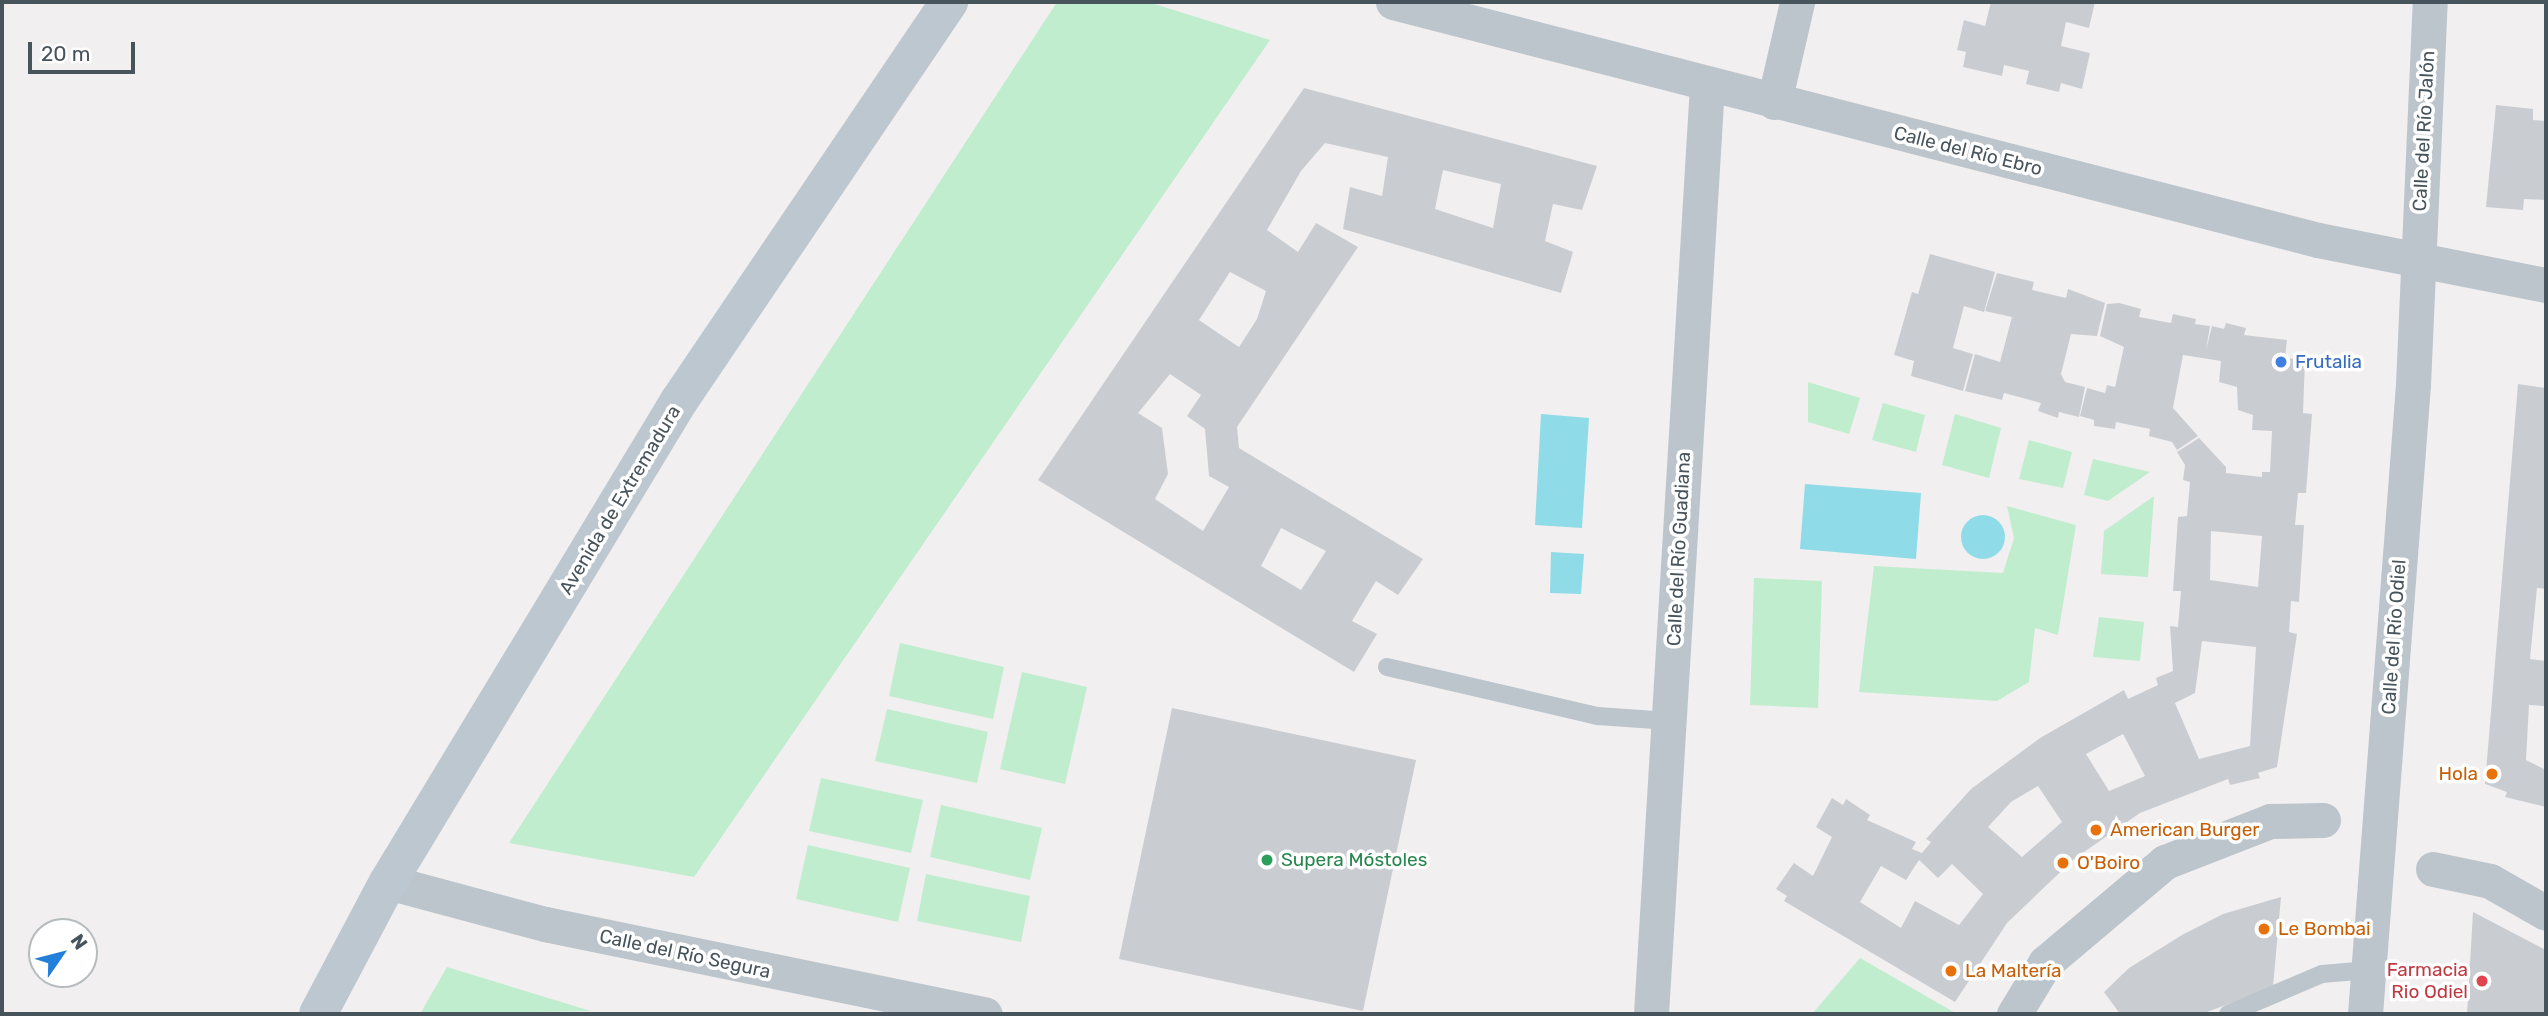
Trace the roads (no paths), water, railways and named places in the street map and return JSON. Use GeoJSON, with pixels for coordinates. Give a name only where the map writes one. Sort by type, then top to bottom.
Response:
{"type":"FeatureCollection","features":[{"type":"Feature","properties":{"kind":"street","name":"Avenida de Extremadura"},"geometry":{"type":"LineString","coordinates":[[318,1014],[388,882],[679,401],[949,2]]}},
{"type":"Feature","properties":{"kind":"street","name":"Calle del Río Ebro"},"geometry":{"type":"LineString","coordinates":[[1394,2],[2318,240],[2546,285]]}},
{"type":"Feature","properties":{"kind":"street"},"geometry":{"type":"LineString","coordinates":[[1774,102],[1797,2]]}},
{"type":"Feature","properties":{"kind":"street","name":"Calle del Río Jalón"},"geometry":{"type":"LineString","coordinates":[[2418,260],[2430,2]]}},
{"type":"Feature","properties":{"kind":"street","name":"Calle del Río Guadiana"},"geometry":{"type":"LineString","coordinates":[[1651,1014],[1707,84]]}},
{"type":"Feature","properties":{"kind":"street","name":"Calle del Río Odiel"},"geometry":{"type":"LineString","coordinates":[[2365,1014],[2418,260]]}},
{"type":"Feature","properties":{"kind":"street"},"geometry":{"type":"LineString","coordinates":[[2014,1014],[2045,963],[2165,862],[2270,821],[2323,820]]}},
{"type":"Feature","properties":{"kind":"street"},"geometry":{"type":"LineString","coordinates":[[2433,869],[2490,881],[2546,913]]}},
{"type":"Feature","properties":{"kind":"street","name":"Calle del Río Segura"},"geometry":{"type":"LineString","coordinates":[[388,882],[545,924],[985,1014]]}},
{"type":"Feature","properties":{"kind":"lane"},"geometry":{"type":"LineString","coordinates":[[1387,667],[1598,716],[1669,721]]}},
{"type":"Feature","properties":{"kind":"lane"},"geometry":{"type":"LineString","coordinates":[[2228,1014],[2322,974],[2369,970]]}},
{"type":"Feature","properties":{"kind":"water"},"geometry":{"type":"Polygon","coordinates":[[[1541,414],[1589,418],[1582,528],[1535,525],[1541,414]]]}},
{"type":"Feature","properties":{"kind":"water"},"geometry":{"type":"Polygon","coordinates":[[[1805,484],[1921,493],[1916,559],[1800,549],[1805,484]]]}},
{"type":"Feature","properties":{"kind":"water"},"geometry":{"type":"Polygon","coordinates":[[[1983,515],[1998,522],[2005,537],[1998,552],[1983,559],[1968,552],[1961,537],[1968,522],[1983,515]]]}},
{"type":"Feature","properties":{"kind":"water"},"geometry":{"type":"Polygon","coordinates":[[[1551,552],[1584,554],[1581,594],[1550,593],[1551,552]]]}},
{"type":"Feature","properties":{"kind":"place","name":"Frutalia"},"geometry":{"type":"Point","coordinates":[2281,362]}},
{"type":"Feature","properties":{"kind":"place","name":"Hola"},"geometry":{"type":"Point","coordinates":[2492,774]}},
{"type":"Feature","properties":{"kind":"place","name":"American Burger"},"geometry":{"type":"Point","coordinates":[2096,830]}},
{"type":"Feature","properties":{"kind":"place","name":"Supera Móstoles"},"geometry":{"type":"Point","coordinates":[1267,860]}},
{"type":"Feature","properties":{"kind":"place","name":"O'Boiro"},"geometry":{"type":"Point","coordinates":[2063,863]}},
{"type":"Feature","properties":{"kind":"place","name":"Le Bombai"},"geometry":{"type":"Point","coordinates":[2264,929]}},
{"type":"Feature","properties":{"kind":"place","name":"La Maltería"},"geometry":{"type":"Point","coordinates":[1951,971]}},
{"type":"Feature","properties":{"kind":"place","name":"Farmacia Rio Odiel"},"geometry":{"type":"Point","coordinates":[2482,981]}}]}
